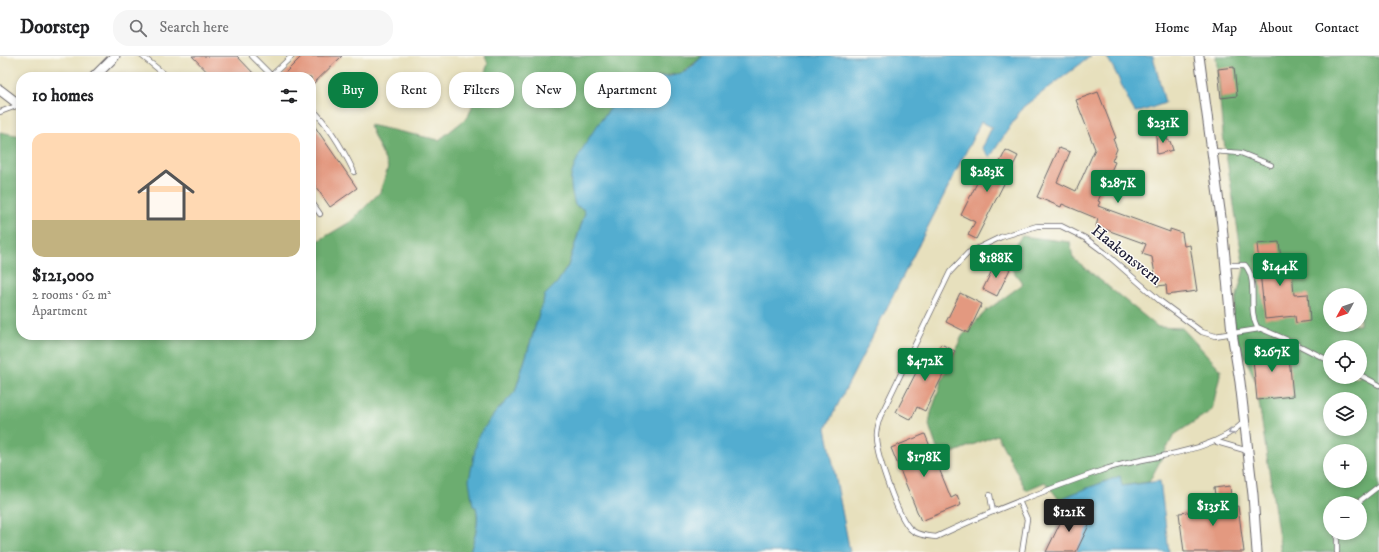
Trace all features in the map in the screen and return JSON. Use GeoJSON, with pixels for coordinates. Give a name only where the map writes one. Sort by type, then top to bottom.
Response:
{"type":"FeatureCollection","features":[{"type":"Feature","properties":{"kind":"street"},"geometry":{"type":"LineString","coordinates":[[99,72],[115,56]]}},
{"type":"Feature","properties":{"kind":"street"},"geometry":{"type":"LineString","coordinates":[[1199,56],[1222,225],[1232,334],[1248,451],[1257,552]]}},
{"type":"Feature","properties":{"kind":"street"},"geometry":{"type":"LineString","coordinates":[[0,90],[16,103]]}},
{"type":"Feature","properties":{"kind":"lane"},"geometry":{"type":"LineString","coordinates":[[142,56],[162,72]]}},
{"type":"Feature","properties":{"kind":"lane"},"geometry":{"type":"LineString","coordinates":[[252,56],[266,72]]}},
{"type":"Feature","properties":{"kind":"lane"},"geometry":{"type":"LineString","coordinates":[[276,72],[292,56]]}},
{"type":"Feature","properties":{"kind":"lane"},"geometry":{"type":"LineString","coordinates":[[0,112],[16,107]]}},
{"type":"Feature","properties":{"kind":"lane"},"geometry":{"type":"LineString","coordinates":[[316,113],[322,118],[345,154],[354,172]]}},
{"type":"Feature","properties":{"kind":"lane"},"geometry":{"type":"LineString","coordinates":[[1213,151],[1241,153],[1271,165]]}},
{"type":"Feature","properties":{"kind":"lane"},"geometry":{"type":"LineString","coordinates":[[316,208],[320,214]]}},
{"type":"Feature","properties":{"kind":"lane","name":"Haakonsvern"},"geometry":{"type":"LineString","coordinates":[[1244,422],[1234,432],[1217,442],[1107,469],[1020,501],[936,537],[923,536],[911,531],[899,512],[883,469],[875,437],[880,417],[950,272],[968,253],[1001,237],[1036,226],[1061,226],[1085,238],[1098,247],[1160,301],[1202,332],[1215,336],[1259,329]]}},
{"type":"Feature","properties":{"kind":"lane"},"geometry":{"type":"LineString","coordinates":[[1225,265],[1245,264],[1247,266],[1251,277],[1255,324],[1259,329],[1290,341],[1323,358]]}},
{"type":"Feature","properties":{"kind":"lane"},"geometry":{"type":"LineString","coordinates":[[1367,379],[1379,385]]}},
{"type":"Feature","properties":{"kind":"lane"},"geometry":{"type":"LineString","coordinates":[[1217,442],[1222,445],[1248,451]]}},
{"type":"Feature","properties":{"kind":"lane"},"geometry":{"type":"LineString","coordinates":[[1367,496],[1379,486]]}},
{"type":"Feature","properties":{"kind":"lane"},"geometry":{"type":"LineString","coordinates":[[990,495],[993,512]]}},
{"type":"Feature","properties":{"kind":"lane"},"geometry":{"type":"LineString","coordinates":[[1020,501],[1027,519],[1022,552]]}},
{"type":"Feature","properties":{"kind":"lane"},"geometry":{"type":"LineString","coordinates":[[1337,540],[1337,552]]}},
{"type":"Feature","properties":{"kind":"green space"},"geometry":{"type":"Polygon","coordinates":[[[485,56],[703,56],[682,73],[671,75],[671,72],[584,72],[584,108],[611,108],[603,117],[571,178],[575,205],[583,209],[585,213],[568,266],[557,283],[545,295],[515,392],[495,413],[476,507],[476,530],[470,552],[0,552],[0,132],[16,135],[16,340],[316,340],[316,242],[350,222],[380,192],[388,167],[369,125],[439,140],[468,117],[471,108],[514,108],[514,72],[485,72],[488,64],[485,56]]]}},
{"type":"Feature","properties":{"kind":"green space"},"geometry":{"type":"Polygon","coordinates":[[[1216,56],[1379,56],[1379,552],[1281,552],[1256,382],[1230,323],[1244,269],[1223,135],[1216,56]]]}},
{"type":"Feature","properties":{"kind":"green space"},"geometry":{"type":"Polygon","coordinates":[[[1022,236],[1070,242],[1073,258],[1158,327],[1182,328],[1221,370],[1212,410],[1174,435],[1149,482],[1121,486],[1120,476],[1061,499],[1062,503],[1045,482],[1026,490],[997,435],[940,458],[929,425],[931,413],[942,380],[962,336],[986,311],[1023,284],[1004,259],[1022,236]]]}},
{"type":"Feature","properties":{"kind":"water"},"geometry":{"type":"Polygon","coordinates":[[[703,56],[1091,56],[1023,107],[990,157],[982,148],[992,127],[981,122],[826,428],[850,552],[470,552],[477,524],[477,513],[476,507],[473,506],[469,480],[478,436],[495,413],[515,392],[545,295],[557,283],[568,266],[585,213],[583,209],[575,205],[571,184],[574,167],[588,139],[612,108],[671,108],[671,76],[685,72],[703,56]]]}},
{"type":"Feature","properties":{"kind":"water"},"geometry":{"type":"Polygon","coordinates":[[[1106,56],[1153,56],[1165,103],[1135,112],[1106,56]]]}},
{"type":"Feature","properties":{"kind":"water"},"geometry":{"type":"Polygon","coordinates":[[[1120,476],[1122,486],[1160,481],[1169,552],[1046,552],[1065,511],[1061,499],[1120,476]]]}},
{"type":"Feature","properties":{"kind":"building"},"geometry":{"type":"Polygon","coordinates":[[[192,56],[237,56],[252,72],[207,72],[192,56]]]}},
{"type":"Feature","properties":{"kind":"building"},"geometry":{"type":"Polygon","coordinates":[[[302,56],[342,56],[316,81],[316,72],[286,72],[302,56]]]}},
{"type":"Feature","properties":{"kind":"building"},"geometry":{"type":"Polygon","coordinates":[[[1234,67],[1237,96],[1221,98],[1218,69],[1234,67]]]}},
{"type":"Feature","properties":{"kind":"building"},"geometry":{"type":"Polygon","coordinates":[[[1098,92],[1116,138],[1113,139],[1117,149],[1112,161],[1115,162],[1098,201],[1100,202],[1098,206],[1170,232],[1170,229],[1182,233],[1184,246],[1190,245],[1197,291],[1167,295],[1166,285],[1157,286],[1152,257],[1142,254],[1146,244],[1096,226],[1098,219],[1062,204],[1061,207],[1037,197],[1059,148],[1070,152],[1057,182],[1076,191],[1095,149],[1076,100],[1098,92]]]}},
{"type":"Feature","properties":{"kind":"building"},"geometry":{"type":"Polygon","coordinates":[[[316,128],[357,188],[330,207],[316,187],[316,128]]]}},
{"type":"Feature","properties":{"kind":"building"},"geometry":{"type":"Polygon","coordinates":[[[1165,132],[1173,150],[1157,154],[1156,135],[1165,132]]]}},
{"type":"Feature","properties":{"kind":"building"},"geometry":{"type":"Polygon","coordinates":[[[1006,150],[1018,156],[976,239],[968,235],[975,222],[961,215],[983,171],[993,176],[1006,150]]]}},
{"type":"Feature","properties":{"kind":"building"},"geometry":{"type":"Polygon","coordinates":[[[1279,242],[1282,266],[1290,265],[1292,270],[1294,295],[1308,294],[1310,321],[1296,323],[1295,316],[1265,319],[1257,244],[1279,242]]]}},
{"type":"Feature","properties":{"kind":"building"},"geometry":{"type":"Polygon","coordinates":[[[996,262],[1010,269],[997,296],[983,289],[996,262]]]}},
{"type":"Feature","properties":{"kind":"building"},"geometry":{"type":"Polygon","coordinates":[[[960,293],[982,304],[968,333],[946,322],[960,293]]]}},
{"type":"Feature","properties":{"kind":"building"},"geometry":{"type":"Polygon","coordinates":[[[941,344],[955,351],[925,411],[917,407],[911,420],[896,412],[927,351],[935,355],[941,344]]]}},
{"type":"Feature","properties":{"kind":"building"},"geometry":{"type":"Polygon","coordinates":[[[1279,347],[1279,349],[1288,348],[1293,396],[1257,400],[1252,349],[1279,347]]]}},
{"type":"Feature","properties":{"kind":"building"},"geometry":{"type":"Polygon","coordinates":[[[925,434],[951,498],[957,495],[961,505],[921,521],[891,448],[925,434]]]}},
{"type":"Feature","properties":{"kind":"building"},"geometry":{"type":"Polygon","coordinates":[[[1230,486],[1232,507],[1238,506],[1244,552],[1184,552],[1179,513],[1217,509],[1214,488],[1230,486]]]}},
{"type":"Feature","properties":{"kind":"building"},"geometry":{"type":"Polygon","coordinates":[[[1067,509],[1091,521],[1076,552],[1046,552],[1067,509]]]}}]}
